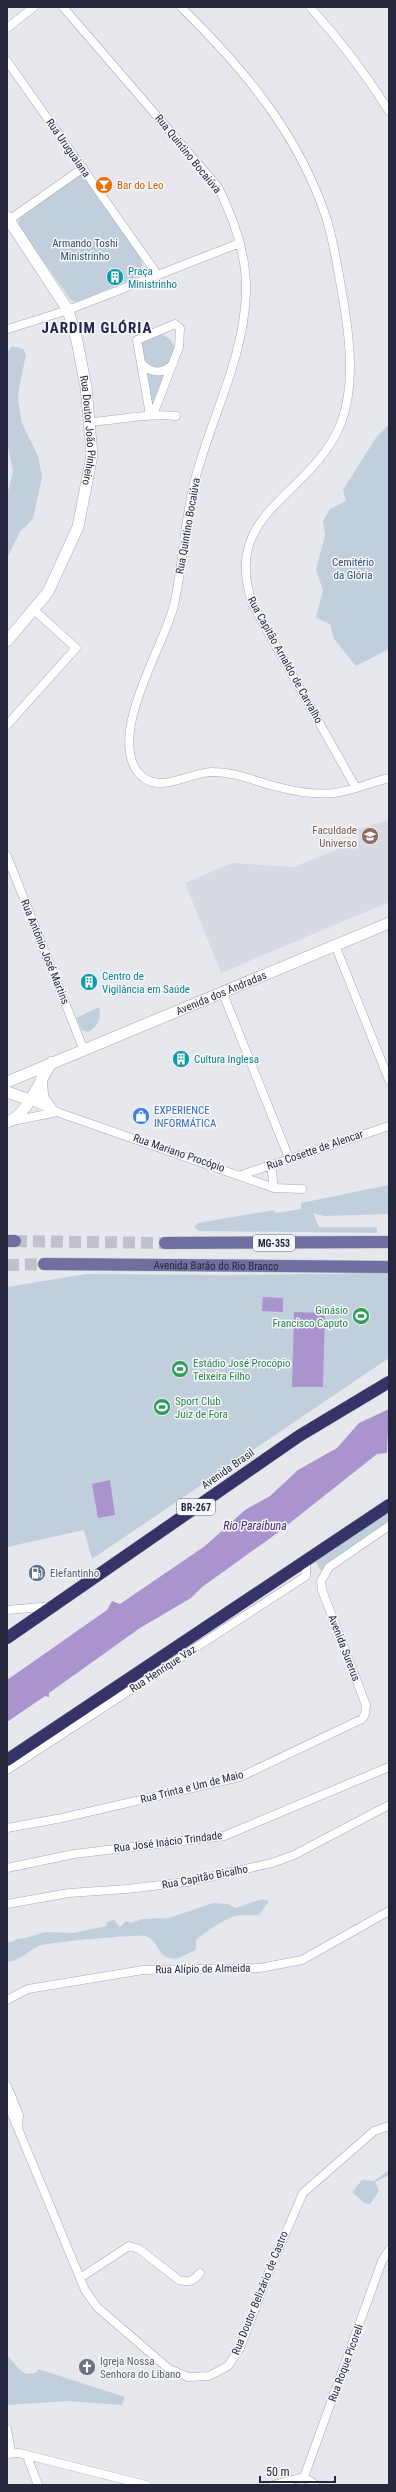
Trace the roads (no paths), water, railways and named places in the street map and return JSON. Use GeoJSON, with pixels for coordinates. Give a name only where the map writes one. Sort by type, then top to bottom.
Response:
{"type":"FeatureCollection","features":[{"type":"Feature","properties":{"kind":"highway","name":"Avenida Brasil"},"geometry":{"type":"LineString","coordinates":[[7,1638],[299,1436],[389,1382]]}},
{"type":"Feature","properties":{"kind":"highway"},"geometry":{"type":"LineString","coordinates":[[7,1760],[389,1505]]}},
{"type":"Feature","properties":{"kind":"main road","name":"Rua Doutor João Pinheiro"},"geometry":{"type":"LineString","coordinates":[[7,641],[48,592],[78,527],[92,455],[90,422],[77,341],[68,310],[8,219]]}},
{"type":"Feature","properties":{"kind":"main road","name":"Avenida dos Andradas"},"geometry":{"type":"LineString","coordinates":[[7,1082],[83,1048],[389,923]]}},
{"type":"Feature","properties":{"kind":"main road"},"geometry":{"type":"LineString","coordinates":[[10,1122],[23,1112],[41,1077],[52,1061]]}},
{"type":"Feature","properties":{"kind":"main road"},"geometry":{"type":"LineString","coordinates":[[41,1077],[40,1088],[43,1098],[54,1110]]}},
{"type":"Feature","properties":{"kind":"main road"},"geometry":{"type":"LineString","coordinates":[[7,1092],[30,1100]]}},
{"type":"Feature","properties":{"kind":"main road","name":"Avenida Barão do Rio Branco"},"geometry":{"type":"LineString","coordinates":[[166,1243],[389,1242]]}},
{"type":"Feature","properties":{"kind":"main road","name":"Avenida Barão do Rio Branco"},"geometry":{"type":"LineString","coordinates":[[44,1264],[389,1267]]}},
{"type":"Feature","properties":{"kind":"street"},"geometry":{"type":"LineString","coordinates":[[7,28],[34,7]]}},
{"type":"Feature","properties":{"kind":"street","name":"Rua Quintino Bocaiúva"},"geometry":{"type":"LineString","coordinates":[[63,7],[218,187],[230,211],[240,243],[246,289],[244,328],[234,366],[194,486],[173,608],[136,701],[130,729],[132,753],[137,770],[153,782],[167,784],[192,775],[214,772],[233,774],[277,787],[310,792],[334,793],[389,778]]}},
{"type":"Feature","properties":{"kind":"street","name":"Rua Capitão Arnaldo de Carvalho"},"geometry":{"type":"LineString","coordinates":[[181,7],[248,77],[276,114],[306,171],[326,220],[339,277],[349,332],[350,370],[347,395],[340,423],[326,449],[305,476],[260,521],[251,536],[244,568],[245,583],[253,604],[356,788]]}},
{"type":"Feature","properties":{"kind":"street"},"geometry":{"type":"LineString","coordinates":[[310,7],[341,42],[368,77],[389,111]]}},
{"type":"Feature","properties":{"kind":"street","name":"Rua Uruguaiana"},"geometry":{"type":"LineString","coordinates":[[7,60],[157,274]]}},
{"type":"Feature","properties":{"kind":"street"},"geometry":{"type":"LineString","coordinates":[[8,219],[83,168]]}},
{"type":"Feature","properties":{"kind":"street"},"geometry":{"type":"LineString","coordinates":[[8,329],[68,310],[157,274],[240,243]]}},
{"type":"Feature","properties":{"kind":"street"},"geometry":{"type":"LineString","coordinates":[[175,324],[180,331],[179,347],[150,416],[137,340],[175,324]]}},
{"type":"Feature","properties":{"kind":"street"},"geometry":{"type":"LineString","coordinates":[[141,363],[149,370],[160,372],[173,364]]}},
{"type":"Feature","properties":{"kind":"street"},"geometry":{"type":"LineString","coordinates":[[90,422],[150,416],[176,416]]}},
{"type":"Feature","properties":{"kind":"street"},"geometry":{"type":"LineString","coordinates":[[7,725],[76,648],[33,609]]}},
{"type":"Feature","properties":{"kind":"street","name":"Rua Antônio José Martins"},"geometry":{"type":"LineString","coordinates":[[7,856],[83,1048]]}},
{"type":"Feature","properties":{"kind":"street"},"geometry":{"type":"LineString","coordinates":[[335,945],[389,1080]]}},
{"type":"Feature","properties":{"kind":"street"},"geometry":{"type":"LineString","coordinates":[[222,991],[289,1158]]}},
{"type":"Feature","properties":{"kind":"street","name":"Rua Mariano Procópio"},"geometry":{"type":"LineString","coordinates":[[30,1100],[54,1110],[274,1188],[302,1189]]}},
{"type":"Feature","properties":{"kind":"street"},"geometry":{"type":"LineString","coordinates":[[10,1122],[54,1110]]}},
{"type":"Feature","properties":{"kind":"street","name":"Rua Cosette de Alencar"},"geometry":{"type":"LineString","coordinates":[[240,1175],[389,1126]]}},
{"type":"Feature","properties":{"kind":"street"},"geometry":{"type":"LineString","coordinates":[[271,1165],[274,1188]]}},
{"type":"Feature","properties":{"kind":"street","name":"Avenida Surerus"},"geometry":{"type":"LineString","coordinates":[[365,1714],[366,1705],[322,1590],[321,1581],[329,1567],[389,1526]]}},
{"type":"Feature","properties":{"kind":"street","name":"Rua Henrique Vaz"},"geometry":{"type":"LineString","coordinates":[[7,1770],[306,1576],[306,1560]]}},
{"type":"Feature","properties":{"kind":"street"},"geometry":{"type":"LineString","coordinates":[[7,1610],[55,1605]]}},
{"type":"Feature","properties":{"kind":"street","name":"Rua Trinta e Um de Maio"},"geometry":{"type":"LineString","coordinates":[[7,1828],[62,1818],[240,1777],[294,1753],[362,1719],[365,1714]]}},
{"type":"Feature","properties":{"kind":"street","name":"Rua José Inácio Trindade"},"geometry":{"type":"LineString","coordinates":[[7,1868],[74,1854],[224,1836],[389,1767]]}},
{"type":"Feature","properties":{"kind":"street","name":"Rua Capitão Bicalho"},"geometry":{"type":"LineString","coordinates":[[7,1904],[69,1893],[127,1889],[187,1882],[272,1863],[294,1855],[389,1805]]}},
{"type":"Feature","properties":{"kind":"street","name":"Rua Alípio de Almeida"},"geometry":{"type":"LineString","coordinates":[[7,2000],[28,1989],[143,1970],[260,1968],[287,1965],[302,1960],[389,1911]]}},
{"type":"Feature","properties":{"kind":"street","name":"Rua Doutor Belizário de Castro"},"geometry":{"type":"LineString","coordinates":[[7,2086],[19,2115],[18,2128]]}},
{"type":"Feature","properties":{"kind":"street","name":"Rua Doutor Belizário de Castro"},"geometry":{"type":"LineString","coordinates":[[7,2102],[80,2278],[96,2307],[169,2369],[188,2377],[209,2376],[228,2366],[240,2348],[270,2269],[303,2193],[374,2131],[389,2126]]}},
{"type":"Feature","properties":{"kind":"street"},"geometry":{"type":"LineString","coordinates":[[7,2122],[18,2128]]}},
{"type":"Feature","properties":{"kind":"street"},"geometry":{"type":"LineString","coordinates":[[80,2278],[128,2246],[139,2249],[180,2280],[187,2282],[193,2281],[200,2273]]}},
{"type":"Feature","properties":{"kind":"street","name":"Rua Roque Picoreli"},"geometry":{"type":"LineString","coordinates":[[304,2477],[382,2261],[389,2250]]}},
{"type":"Feature","properties":{"kind":"street"},"geometry":{"type":"LineString","coordinates":[[7,2429],[9,2453],[146,2485]]}},
{"type":"Feature","properties":{"kind":"street"},"geometry":{"type":"LineString","coordinates":[[27,2456],[38,2485]]}},
{"type":"Feature","properties":{"kind":"street"},"geometry":{"type":"LineString","coordinates":[[273,2485],[304,2477],[316,2485]]}},
{"type":"Feature","properties":{"kind":"water"},"geometry":{"type":"Polygon","coordinates":[[[263,1297],[283,1298],[283,1312],[262,1311],[263,1297]]]}},
{"type":"Feature","properties":{"kind":"water"},"geometry":{"type":"Polygon","coordinates":[[[294,1312],[325,1313],[323,1387],[292,1387],[294,1312]]]}},
{"type":"Feature","properties":{"kind":"water","name":"Rio Paraibuna"},"geometry":{"type":"Polygon","coordinates":[[[389,1409],[387,1453],[377,1454],[276,1534],[202,1587],[191,1598],[140,1628],[49,1693],[49,1697],[45,1696],[7,1722],[7,1680],[107,1610],[112,1601],[120,1604],[205,1546],[245,1510],[270,1496],[298,1470],[337,1448],[359,1423],[389,1409]]]}},
{"type":"Feature","properties":{"kind":"water"},"geometry":{"type":"Polygon","coordinates":[[[110,1480],[115,1515],[98,1518],[92,1484],[110,1480]]]}},
{"type":"Feature","properties":{"kind":"tunnel"},"geometry":{"type":"LineString","coordinates":[[15,1241],[165,1243]]}},
{"type":"Feature","properties":{"kind":"tunnel"},"geometry":{"type":"LineString","coordinates":[[7,1265],[44,1264]]}},
{"type":"Feature","properties":{"kind":"place","name":"Bar do Leo"},"geometry":{"type":"Point","coordinates":[104,185]}},
{"type":"Feature","properties":{"kind":"place","name":"Praça Ministrinho"},"geometry":{"type":"Point","coordinates":[115,277]}},
{"type":"Feature","properties":{"kind":"place","name":"Faculdade Universo"},"geometry":{"type":"Point","coordinates":[370,836]}},
{"type":"Feature","properties":{"kind":"place","name":"Centro de Vigilância em Saúde"},"geometry":{"type":"Point","coordinates":[89,982]}},
{"type":"Feature","properties":{"kind":"place","name":"Cultura Inglesa"},"geometry":{"type":"Point","coordinates":[181,1059]}},
{"type":"Feature","properties":{"kind":"place","name":"EXPERIENCE INFORMÁTICA"},"geometry":{"type":"Point","coordinates":[141,1116]}},
{"type":"Feature","properties":{"kind":"place","name":"Ginásio Francisco Caputo"},"geometry":{"type":"Point","coordinates":[361,1316]}},
{"type":"Feature","properties":{"kind":"place","name":"Estádio José Procópio Teixeira Filho"},"geometry":{"type":"Point","coordinates":[180,1369]}},
{"type":"Feature","properties":{"kind":"place","name":"Sport Club Juiz de Fora"},"geometry":{"type":"Point","coordinates":[162,1407]}},
{"type":"Feature","properties":{"kind":"place","name":"Elefantinho"},"geometry":{"type":"Point","coordinates":[37,1573]}},
{"type":"Feature","properties":{"kind":"place","name":"Igreja Nossa Senhora do Libano"},"geometry":{"type":"Point","coordinates":[87,2367]}},
{"type":"Feature","properties":{"kind":"district","name":"JARDIM GLÓRIA"},"geometry":{"type":"Point","coordinates":[97,328]}},
{"type":"Feature","properties":{"kind":"park label","name":"Armando Toshi Ministrinho"},"geometry":{"type":"Point","coordinates":[85,249]}},
{"type":"Feature","properties":{"kind":"park label","name":"Cemitério da Glória"},"geometry":{"type":"Point","coordinates":[353,568]}}]}
